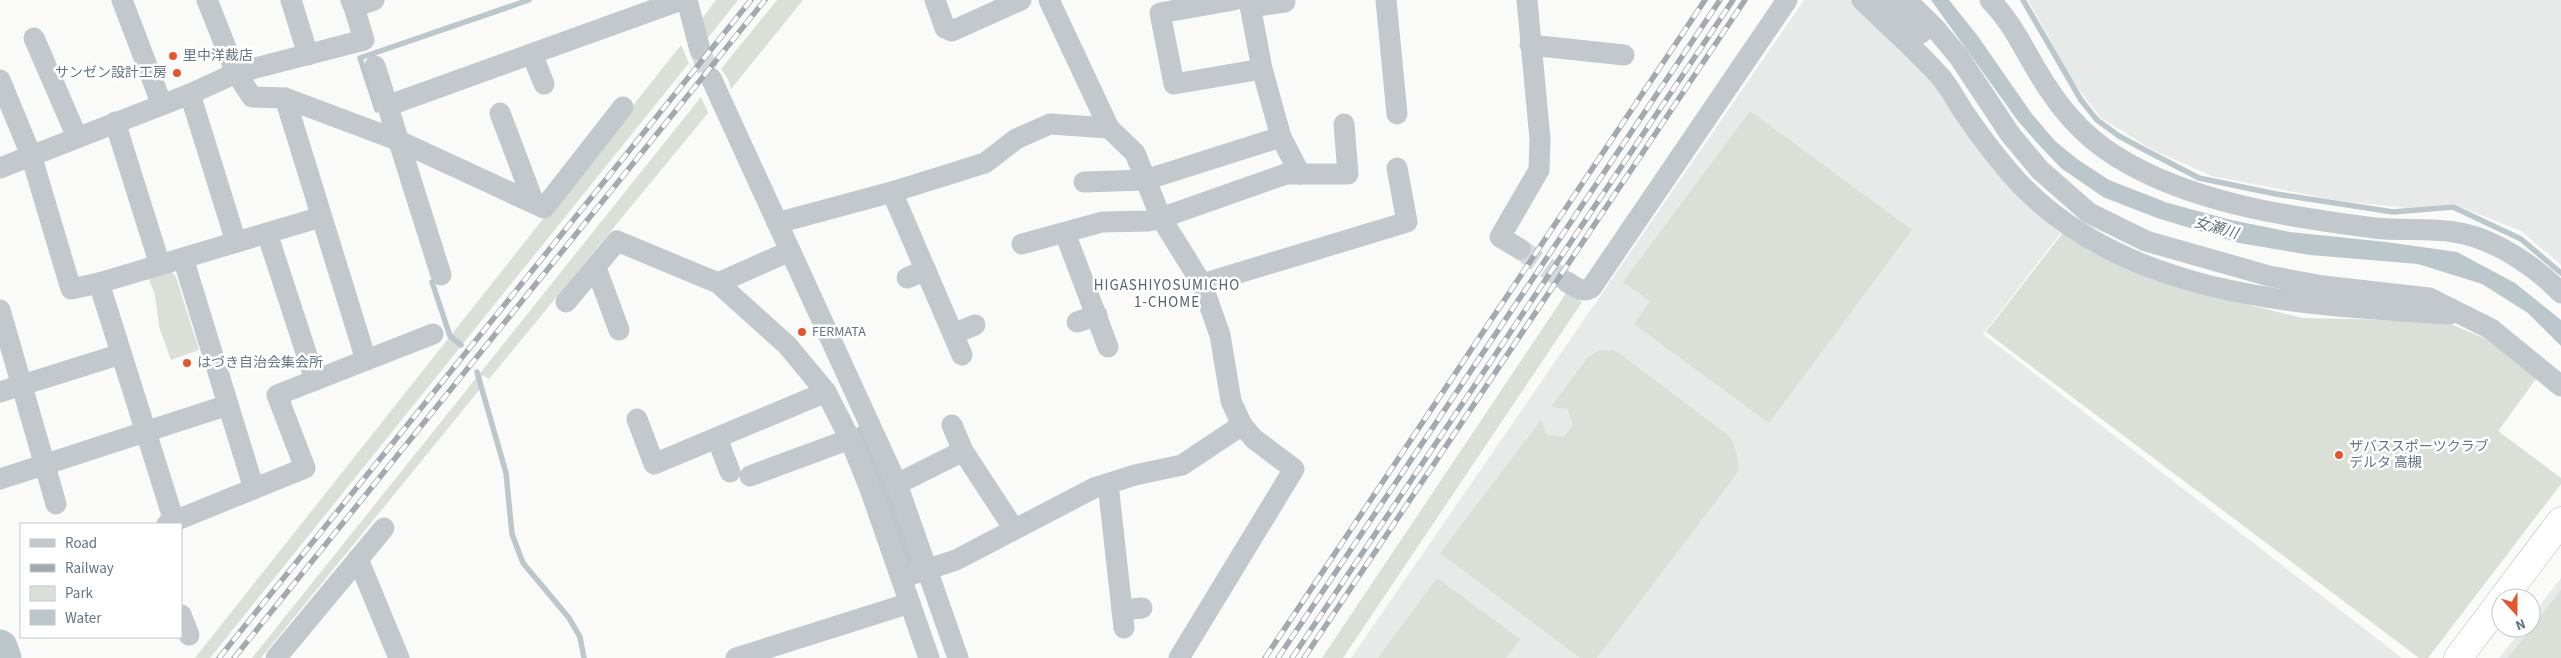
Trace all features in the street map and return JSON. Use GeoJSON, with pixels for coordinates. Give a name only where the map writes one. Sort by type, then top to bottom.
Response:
{"type":"FeatureCollection","features":[{"type":"Feature","properties":{"kind":"highway"},"geometry":{"type":"LineString","coordinates":[[2510,588],[2561,521]]}},
{"type":"Feature","properties":{"kind":"highway"},"geometry":{"type":"LineString","coordinates":[[2458,658],[2491,614]]}},
{"type":"Feature","properties":{"kind":"street"},"geometry":{"type":"LineString","coordinates":[[122,0],[162,105]]}},
{"type":"Feature","properties":{"kind":"street"},"geometry":{"type":"LineString","coordinates":[[207,0],[236,73],[252,97],[285,98],[397,140],[544,208],[623,107]]}},
{"type":"Feature","properties":{"kind":"street"},"geometry":{"type":"LineString","coordinates":[[291,0],[308,55]]}},
{"type":"Feature","properties":{"kind":"street"},"geometry":{"type":"LineString","coordinates":[[0,168],[190,94],[236,73],[364,40],[353,3],[374,0]]}},
{"type":"Feature","properties":{"kind":"street"},"geometry":{"type":"LineString","coordinates":[[387,106],[681,0]]}},
{"type":"Feature","properties":{"kind":"street"},"geometry":{"type":"LineString","coordinates":[[687,0],[700,50]]}},
{"type":"Feature","properties":{"kind":"street"},"geometry":{"type":"LineString","coordinates":[[935,0],[945,28],[952,31],[1021,0]]}},
{"type":"Feature","properties":{"kind":"street"},"geometry":{"type":"LineString","coordinates":[[1049,0],[1109,128],[1131,148],[1161,218],[1202,284],[1220,335],[1231,401],[1242,425],[1254,439],[1294,469],[1178,658]]}},
{"type":"Feature","properties":{"kind":"street"},"geometry":{"type":"LineString","coordinates":[[1386,0],[1397,114]]}},
{"type":"Feature","properties":{"kind":"street"},"geometry":{"type":"LineString","coordinates":[[1520,249],[1500,237],[1539,170],[1540,139],[1527,0]]}},
{"type":"Feature","properties":{"kind":"street"},"geometry":{"type":"LineString","coordinates":[[1567,282],[1580,290],[1586,291],[1591,288],[1787,0]]}},
{"type":"Feature","properties":{"kind":"street"},"geometry":{"type":"LineString","coordinates":[[1862,0],[1939,75],[1984,139],[2019,183],[2062,219],[2122,256],[2183,278],[2274,299],[2350,308],[2463,314]]}},
{"type":"Feature","properties":{"kind":"street"},"geometry":{"type":"LineString","coordinates":[[1883,0],[1927,38],[1959,57]]}},
{"type":"Feature","properties":{"kind":"street"},"geometry":{"type":"LineString","coordinates":[[1906,0],[1959,57],[2010,134],[2040,170],[2089,213],[2146,241],[2269,276],[2323,286],[2429,298],[2463,314],[2505,339],[2561,386]]}},
{"type":"Feature","properties":{"kind":"street"},"geometry":{"type":"LineString","coordinates":[[1990,0],[2006,19],[2064,111],[2078,128],[2093,142],[2171,186],[2201,196],[2376,228],[2456,232],[2501,249],[2551,283],[2561,293]]}},
{"type":"Feature","properties":{"kind":"street"},"geometry":{"type":"LineString","coordinates":[[1235,2],[1262,69],[1281,137],[1300,174]]}},
{"type":"Feature","properties":{"kind":"street"},"geometry":{"type":"LineString","coordinates":[[1262,69],[1174,84],[1160,13],[1235,2],[1286,2]]}},
{"type":"Feature","properties":{"kind":"street"},"geometry":{"type":"LineString","coordinates":[[34,38],[77,137]]}},
{"type":"Feature","properties":{"kind":"street"},"geometry":{"type":"LineString","coordinates":[[1530,45],[1624,56]]}},
{"type":"Feature","properties":{"kind":"street"},"geometry":{"type":"LineString","coordinates":[[532,54],[544,84]]}},
{"type":"Feature","properties":{"kind":"street"},"geometry":{"type":"LineString","coordinates":[[375,66],[441,274]]}},
{"type":"Feature","properties":{"kind":"street"},"geometry":{"type":"LineString","coordinates":[[711,78],[790,251],[844,401],[850,438],[929,658]]}},
{"type":"Feature","properties":{"kind":"street"},"geometry":{"type":"LineString","coordinates":[[0,80],[31,155],[71,289],[99,283],[321,217]]}},
{"type":"Feature","properties":{"kind":"street"},"geometry":{"type":"LineString","coordinates":[[190,94],[236,242]]}},
{"type":"Feature","properties":{"kind":"street"},"geometry":{"type":"LineString","coordinates":[[285,98],[366,360]]}},
{"type":"Feature","properties":{"kind":"street"},"geometry":{"type":"LineString","coordinates":[[500,113],[534,203]]}},
{"type":"Feature","properties":{"kind":"street"},"geometry":{"type":"LineString","coordinates":[[115,122],[160,265]]}},
{"type":"Feature","properties":{"kind":"street"},"geometry":{"type":"LineString","coordinates":[[777,223],[892,192],[985,163],[1016,139],[1050,124],[1109,128]]}},
{"type":"Feature","properties":{"kind":"street"},"geometry":{"type":"LineString","coordinates":[[1022,244],[1102,222],[1148,221],[1161,218],[1286,174],[1348,174],[1344,124]]}},
{"type":"Feature","properties":{"kind":"street"},"geometry":{"type":"LineString","coordinates":[[1084,182],[1145,180],[1281,137]]}},
{"type":"Feature","properties":{"kind":"street"},"geometry":{"type":"LineString","coordinates":[[1202,284],[1407,222],[1397,168]]}},
{"type":"Feature","properties":{"kind":"street"},"geometry":{"type":"LineString","coordinates":[[892,192],[916,274],[953,334],[962,355]]}},
{"type":"Feature","properties":{"kind":"street"},"geometry":{"type":"LineString","coordinates":[[267,233],[315,380]]}},
{"type":"Feature","properties":{"kind":"street"},"geometry":{"type":"LineString","coordinates":[[1065,233],[1087,318],[1108,347]]}},
{"type":"Feature","properties":{"kind":"street"},"geometry":{"type":"LineString","coordinates":[[566,302],[617,241],[718,284],[786,345],[844,401],[897,484],[958,658]]}},
{"type":"Feature","properties":{"kind":"street"},"geometry":{"type":"LineString","coordinates":[[718,284],[790,251]]}},
{"type":"Feature","properties":{"kind":"street"},"geometry":{"type":"LineString","coordinates":[[183,258],[254,489]]}},
{"type":"Feature","properties":{"kind":"street"},"geometry":{"type":"LineString","coordinates":[[596,268],[620,330]]}},
{"type":"Feature","properties":{"kind":"street"},"geometry":{"type":"LineString","coordinates":[[99,283],[146,432],[170,523],[305,468],[277,395],[434,334]]}},
{"type":"Feature","properties":{"kind":"street"},"geometry":{"type":"LineString","coordinates":[[0,310],[56,504]]}},
{"type":"Feature","properties":{"kind":"street"},"geometry":{"type":"LineString","coordinates":[[953,334],[975,325]]}},
{"type":"Feature","properties":{"kind":"street"},"geometry":{"type":"LineString","coordinates":[[0,392],[121,354]]}},
{"type":"Feature","properties":{"kind":"street"},"geometry":{"type":"LineString","coordinates":[[637,419],[654,464],[717,438],[844,401]]}},
{"type":"Feature","properties":{"kind":"street"},"geometry":{"type":"LineString","coordinates":[[0,479],[228,406]]}},
{"type":"Feature","properties":{"kind":"street"},"geometry":{"type":"LineString","coordinates":[[952,425],[963,450],[1014,529]]}},
{"type":"Feature","properties":{"kind":"street"},"geometry":{"type":"LineString","coordinates":[[736,658],[766,654],[906,592],[956,560],[1087,492],[1135,474],[1182,466],[1242,425]]}},
{"type":"Feature","properties":{"kind":"street"},"geometry":{"type":"LineString","coordinates":[[717,438],[740,474],[850,438]]}},
{"type":"Feature","properties":{"kind":"street"},"geometry":{"type":"LineString","coordinates":[[897,484],[963,450]]}},
{"type":"Feature","properties":{"kind":"street"},"geometry":{"type":"LineString","coordinates":[[1108,484],[1129,615]]}},
{"type":"Feature","properties":{"kind":"street"},"geometry":{"type":"LineString","coordinates":[[276,658],[384,528]]}},
{"type":"Feature","properties":{"kind":"street"},"geometry":{"type":"LineString","coordinates":[[358,559],[399,658]]}},
{"type":"Feature","properties":{"kind":"street"},"geometry":{"type":"LineString","coordinates":[[182,618],[189,635]]}},
{"type":"Feature","properties":{"kind":"shaded area"},"geometry":{"type":"Polygon","coordinates":[[[1804,0],[1854,0],[1923,65],[2062,231],[1983,334],[2402,658],[1351,658],[1804,0]]]}},
{"type":"Feature","properties":{"kind":"shaded area"},"geometry":{"type":"Polygon","coordinates":[[[2028,0],[2561,0],[2561,265],[2521,231],[2453,204],[2409,208],[2340,201],[2212,176],[2153,150],[2101,118],[2073,82],[2028,0]]]}},
{"type":"Feature","properties":{"kind":"shaded area"},"geometry":{"type":"Polygon","coordinates":[[[2561,578],[2561,658],[2499,658],[2515,638],[2541,638],[2541,604],[2561,578]]]}},
{"type":"Feature","properties":{"kind":"green space"},"geometry":{"type":"Polygon","coordinates":[[[716,0],[738,0],[708,38],[701,20],[716,0]]]}},
{"type":"Feature","properties":{"kind":"green space"},"geometry":{"type":"Polygon","coordinates":[[[777,0],[803,0],[731,89],[728,79],[721,69],[777,0]]]}},
{"type":"Feature","properties":{"kind":"green space"},"geometry":{"type":"Polygon","coordinates":[[[681,45],[689,63],[210,658],[195,658],[681,45]]]}},
{"type":"Feature","properties":{"kind":"green space"},"geometry":{"type":"Polygon","coordinates":[[[701,97],[708,113],[489,379],[483,375],[478,381],[480,389],[261,658],[252,658],[701,97]]]}},
{"type":"Feature","properties":{"kind":"green space"},"geometry":{"type":"Polygon","coordinates":[[[1750,111],[1912,230],[1769,423],[1634,324],[1650,301],[1623,282],[1750,111]]]}},
{"type":"Feature","properties":{"kind":"green space","name":"ザバススポーツクラブ デルタ 高槻"},"geometry":{"type":"Polygon","coordinates":[[[2065,230],[2221,298],[2302,318],[2443,321],[2489,340],[2536,379],[2498,431],[2561,478],[2561,484],[2428,658],[2419,658],[1986,332],[2065,230]]]}},
{"type":"Feature","properties":{"kind":"green space"},"geometry":{"type":"Polygon","coordinates":[[[171,271],[176,277],[199,350],[171,360],[159,326],[155,295],[149,279],[171,271]]]}},
{"type":"Feature","properties":{"kind":"green space"},"geometry":{"type":"Polygon","coordinates":[[[1567,292],[1582,302],[1343,658],[1322,658],[1567,292]]]}},
{"type":"Feature","properties":{"kind":"green space"},"geometry":{"type":"Polygon","coordinates":[[[1600,350],[1613,350],[1619,353],[1729,436],[1734,444],[1738,472],[1597,658],[1580,658],[1440,553],[1541,420],[1547,435],[1564,437],[1573,424],[1567,409],[1551,407],[1588,357],[1600,350]]]}},
{"type":"Feature","properties":{"kind":"green space"},"geometry":{"type":"Polygon","coordinates":[[[1437,578],[1520,639],[1506,658],[1378,658],[1437,578]]]}},
{"type":"Feature","properties":{"kind":"green space"},"geometry":{"type":"Polygon","coordinates":[[[2561,590],[2561,658],[2508,658],[2524,638],[2541,638],[2541,616],[2561,590]]]}},
{"type":"Feature","properties":{"kind":"water","name":"女瀬川"},"geometry":{"type":"Polygon","coordinates":[[[1931,0],[1949,0],[1977,35],[2032,114],[2055,141],[2077,159],[2109,180],[2168,203],[2231,220],[2290,232],[2457,252],[2515,283],[2561,320],[2561,346],[2528,313],[2482,284],[2418,264],[2310,255],[2239,243],[2157,218],[2103,197],[2061,168],[2018,121],[1931,0]]]}},
{"type":"Feature","properties":{"kind":"waterway"},"geometry":{"type":"LineString","coordinates":[[377,110],[360,58],[529,0]]}},
{"type":"Feature","properties":{"kind":"waterway"},"geometry":{"type":"LineString","coordinates":[[2023,0],[2081,100],[2097,120],[2119,136],[2199,178],[2276,194],[2393,212],[2453,207],[2521,239],[2561,273]]}},
{"type":"Feature","properties":{"kind":"waterway"},"geometry":{"type":"LineString","coordinates":[[432,282],[450,336],[461,345]]}},
{"type":"Feature","properties":{"kind":"waterway"},"geometry":{"type":"LineString","coordinates":[[477,372],[506,473],[512,534],[523,563],[569,618],[580,637],[584,658]]}},
{"type":"Feature","properties":{"kind":"waterway"},"geometry":{"type":"LineString","coordinates":[[867,442],[885,481],[913,562]]}},
{"type":"Feature","properties":{"kind":"waterway"},"geometry":{"type":"LineString","coordinates":[[0,647],[4,658]]}},
{"type":"Feature","properties":{"kind":"tunnel"},"geometry":{"type":"LineString","coordinates":[[700,50],[711,78]]}},
{"type":"Feature","properties":{"kind":"tunnel"},"geometry":{"type":"LineString","coordinates":[[1520,249],[1567,282]]}},
{"type":"Feature","properties":{"kind":"railway"},"geometry":{"type":"LineString","coordinates":[[219,658],[751,0]]}},
{"type":"Feature","properties":{"kind":"railway"},"geometry":{"type":"LineString","coordinates":[[234,658],[765,0]]}},
{"type":"Feature","properties":{"kind":"railway"},"geometry":{"type":"LineString","coordinates":[[1265,658],[1705,0]]}},
{"type":"Feature","properties":{"kind":"railway"},"geometry":{"type":"LineString","coordinates":[[1278,658],[1720,0]]}},
{"type":"Feature","properties":{"kind":"railway"},"geometry":{"type":"LineString","coordinates":[[1292,658],[1733,0]]}},
{"type":"Feature","properties":{"kind":"railway"},"geometry":{"type":"LineString","coordinates":[[1304,658],[1745,0]]}},
{"type":"Feature","properties":{"kind":"place","name":"里中洋裁店"},"geometry":{"type":"Point","coordinates":[173,56]}},
{"type":"Feature","properties":{"kind":"place","name":"サンゼン設計工房"},"geometry":{"type":"Point","coordinates":[177,73]}},
{"type":"Feature","properties":{"kind":"place","name":"FERMATA"},"geometry":{"type":"Point","coordinates":[802,332]}},
{"type":"Feature","properties":{"kind":"place","name":"はづき自治会集会所"},"geometry":{"type":"Point","coordinates":[187,363]}},
{"type":"Feature","properties":{"kind":"place","name":"ザバススポーツクラブ デルタ 高槻"},"geometry":{"type":"Point","coordinates":[2339,455]}},
{"type":"Feature","properties":{"kind":"district","name":"HIGASHIYOSUMICHO 1-CHOME"},"geometry":{"type":"Point","coordinates":[1167,294]}}]}
